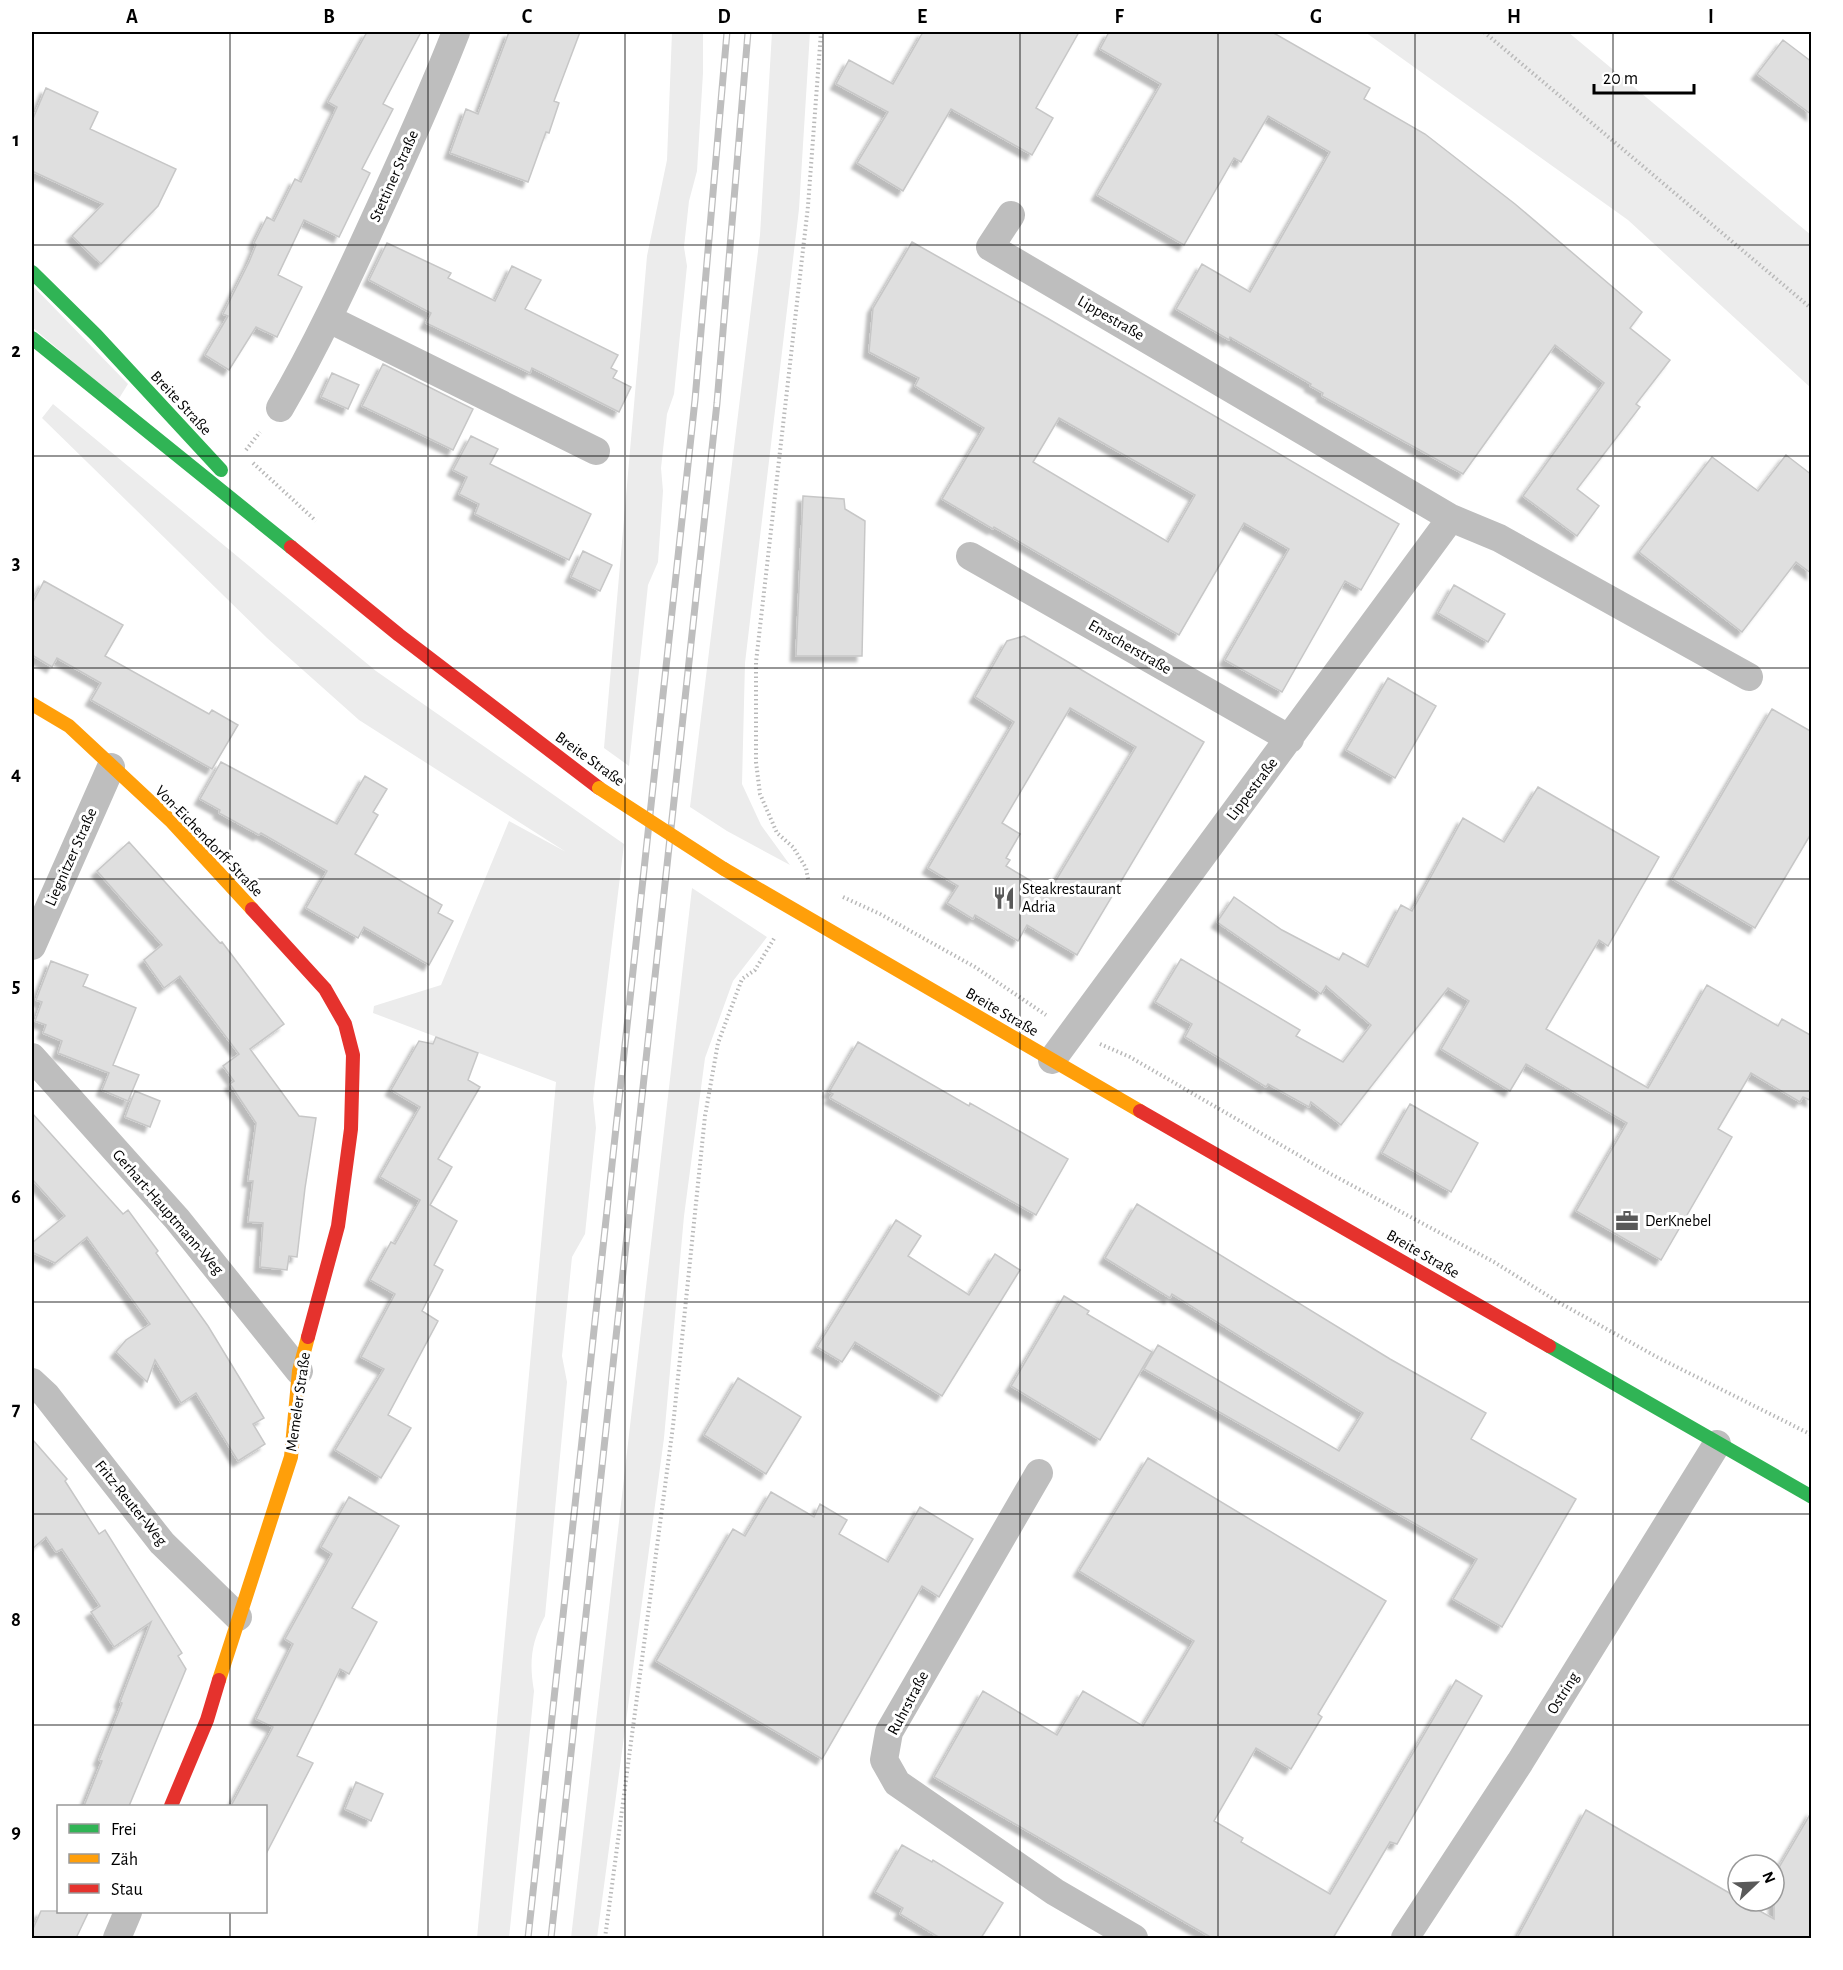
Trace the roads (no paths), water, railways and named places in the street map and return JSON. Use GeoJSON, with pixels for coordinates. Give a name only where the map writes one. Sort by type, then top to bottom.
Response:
{"type":"FeatureCollection","features":[{"type":"Feature","properties":{"kind":"street","name":"Stettiner Straße"},"geometry":{"type":"LineString","coordinates":[[280,408],[309,360],[329,319],[401,163],[456,32]]}},
{"type":"Feature","properties":{"kind":"street","name":"Lippestraße"},"geometry":{"type":"LineString","coordinates":[[1011,215],[990,247],[1451,518],[1499,538],[1749,677]]}},
{"type":"Feature","properties":{"kind":"street","name":"Breite Straße"},"geometry":{"type":"LineString","coordinates":[[32,272],[96,335],[305,558]]}},
{"type":"Feature","properties":{"kind":"street"},"geometry":{"type":"LineString","coordinates":[[329,319],[596,450]]}},
{"type":"Feature","properties":{"kind":"street","name":"Breite Straße"},"geometry":{"type":"LineString","coordinates":[[32,338],[399,636],[599,788],[724,869],[794,908],[919,984],[1812,1497]]}},
{"type":"Feature","properties":{"kind":"street","name":"Lippestraße"},"geometry":{"type":"LineString","coordinates":[[1052,1060],[1451,518]]}},
{"type":"Feature","properties":{"kind":"street","name":"Emscherstraße"},"geometry":{"type":"LineString","coordinates":[[970,556],[1290,739]]}},
{"type":"Feature","properties":{"kind":"street","name":"Von-Eichendorff-Straße"},"geometry":{"type":"LineString","coordinates":[[32,704],[69,726],[172,822],[325,990]]}},
{"type":"Feature","properties":{"kind":"street","name":"Liegnitzer Straße"},"geometry":{"type":"LineString","coordinates":[[32,946],[111,767]]}},
{"type":"Feature","properties":{"kind":"street","name":"Memeler Straße"},"geometry":{"type":"LineString","coordinates":[[171,1805],[207,1720],[238,1617],[291,1457],[299,1371],[338,1226],[351,1130],[353,1055],[345,1024],[325,990]]}},
{"type":"Feature","properties":{"kind":"street","name":"Gerhart-Hauptmann-Weg"},"geometry":{"type":"LineString","coordinates":[[32,1057],[177,1219],[299,1371]]}},
{"type":"Feature","properties":{"kind":"street","name":"Fritz-Reuter-Weg"},"geometry":{"type":"LineString","coordinates":[[32,1382],[46,1395],[162,1543],[238,1617]]}},
{"type":"Feature","properties":{"kind":"street","name":"Ostring"},"geometry":{"type":"LineString","coordinates":[[1405,1938],[1526,1753],[1717,1444]]}},
{"type":"Feature","properties":{"kind":"street","name":"Ruhrstraße"},"geometry":{"type":"LineString","coordinates":[[1039,1473],[889,1732],[884,1760],[897,1783],[1055,1892],[1134,1938]]}},
{"type":"Feature","properties":{"kind":"street"},"geometry":{"type":"LineString","coordinates":[[117,1938],[127,1913]]}},
{"type":"Feature","properties":{"kind":"railway"},"geometry":{"type":"LineString","coordinates":[[528,1938],[695,400],[727,32]]}},
{"type":"Feature","properties":{"kind":"railway"},"geometry":{"type":"LineString","coordinates":[[551,1938],[717,403],[748,32]]}},
{"type":"Feature","properties":{"kind":"place","name":"Steakrestaurant Adria"},"geometry":{"type":"Point","coordinates":[1004,898]}},
{"type":"Feature","properties":{"kind":"place","name":"DerKnebel"},"geometry":{"type":"Point","coordinates":[1627,1221]}}]}
